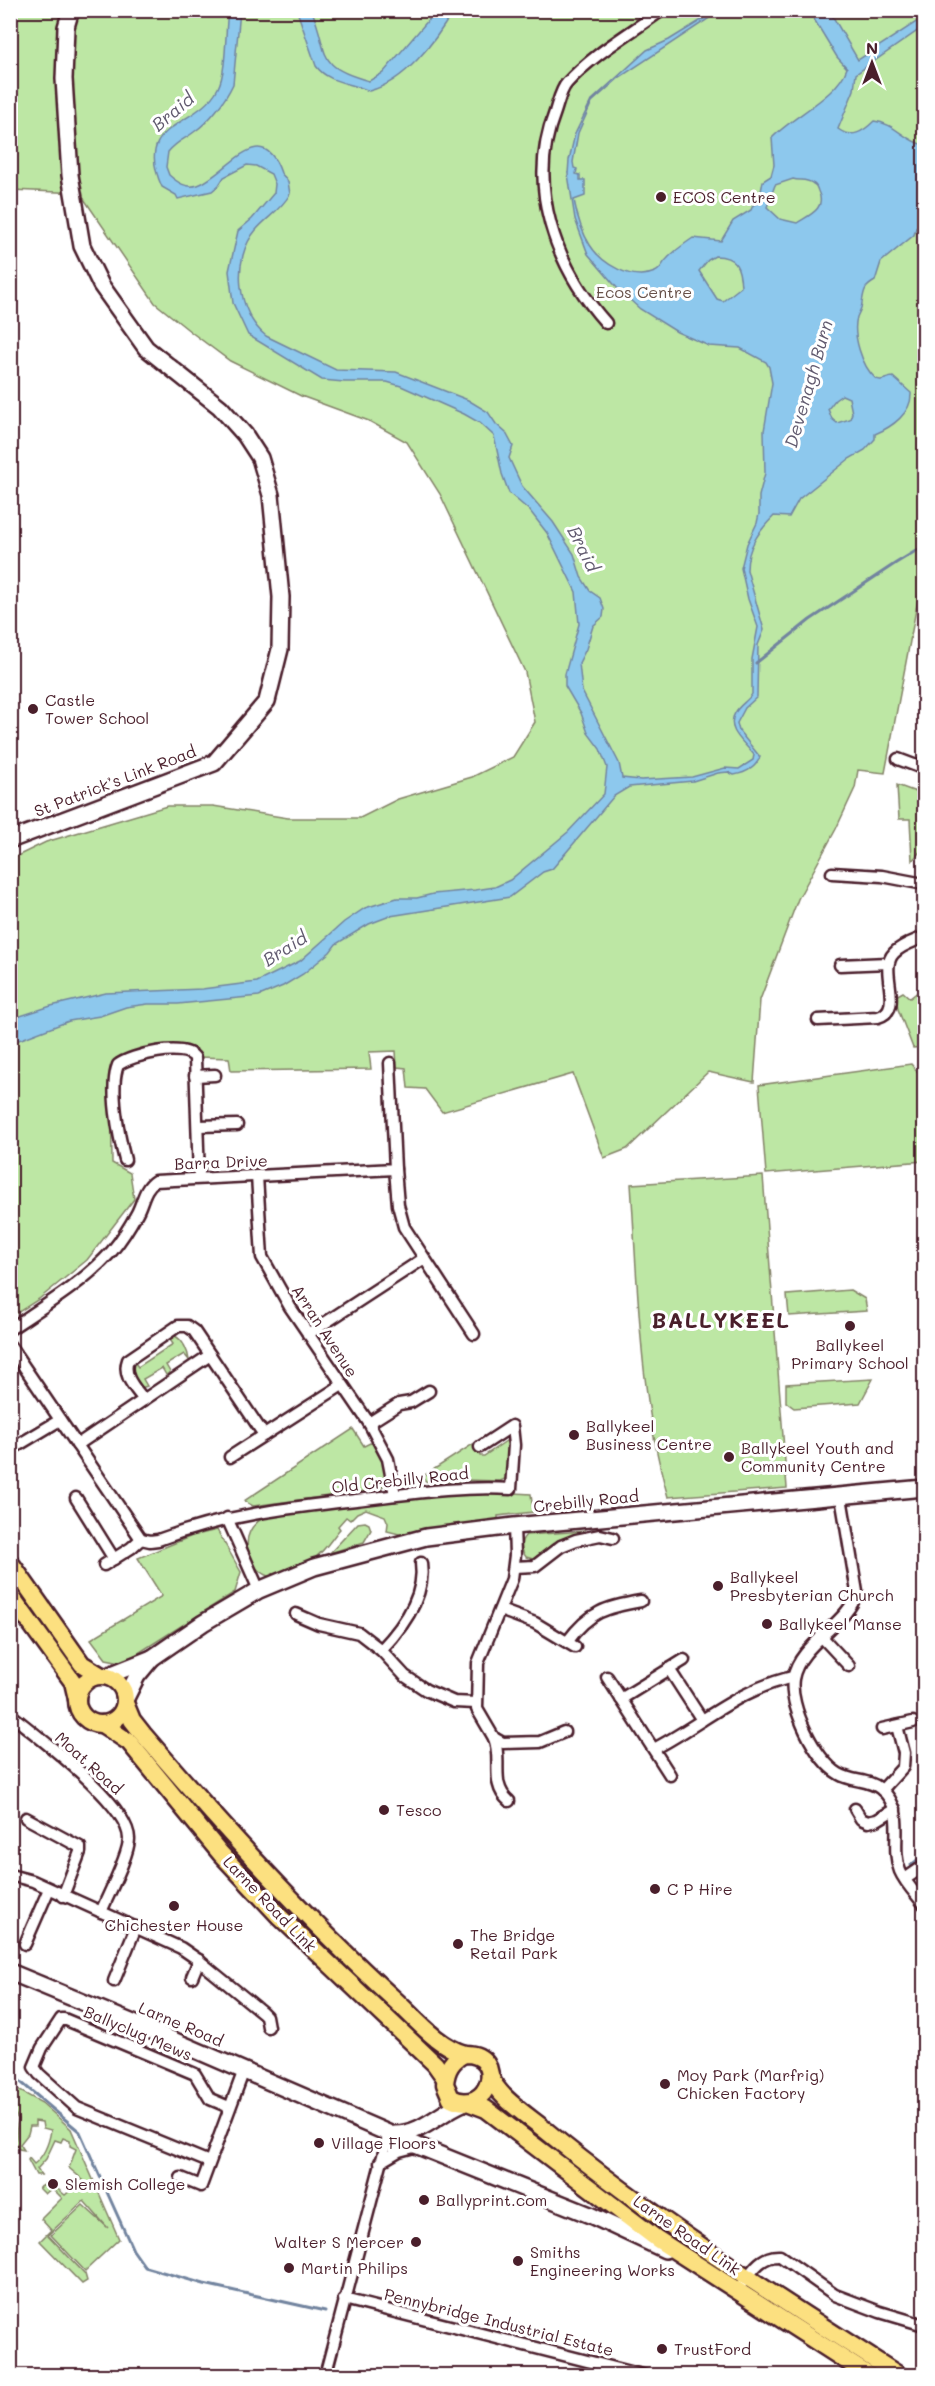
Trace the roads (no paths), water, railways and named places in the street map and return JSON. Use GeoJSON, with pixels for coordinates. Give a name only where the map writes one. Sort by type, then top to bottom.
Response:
{"type":"FeatureCollection","features":[{"type":"Feature","properties":{"kind":"main road"},"geometry":{"type":"LineString","coordinates":[[10,1562],[82,1664],[118,1682],[126,1700],[122,1713],[117,1719],[102,1724],[87,1720],[82,1714],[73,1682],[10,1595]]}},
{"type":"Feature","properties":{"kind":"main road"},"geometry":{"type":"LineString","coordinates":[[77,1700],[81,1686],[93,1677],[104,1676]]}},
{"type":"Feature","properties":{"kind":"main road","name":"Larne Road Link"},"geometry":{"type":"LineString","coordinates":[[126,1700],[132,1720],[143,1734],[267,1874],[367,1974],[444,2044],[465,2054]]}},
{"type":"Feature","properties":{"kind":"main road","name":"Larne Road Link"},"geometry":{"type":"LineString","coordinates":[[102,1724],[129,1742],[221,1854],[273,1909],[435,2064],[445,2081]]}},
{"type":"Feature","properties":{"kind":"main road"},"geometry":{"type":"LineString","coordinates":[[465,2054],[480,2056],[485,2061],[490,2075],[486,2090],[466,2103],[452,2098],[445,2081],[454,2061],[465,2054]]}},
{"type":"Feature","properties":{"kind":"main road","name":"Larne Road Link"},"geometry":{"type":"LineString","coordinates":[[490,2075],[493,2085],[499,2091],[564,2146],[692,2241],[900,2376]]}},
{"type":"Feature","properties":{"kind":"main road","name":"Larne Road Link"},"geometry":{"type":"LineString","coordinates":[[466,2103],[486,2109],[616,2209],[693,2263],[870,2376]]}},
{"type":"Feature","properties":{"kind":"street","name":"St Patrick’s Link Road"},"geometry":{"type":"LineString","coordinates":[[10,840],[214,763],[267,701],[280,649],[281,597],[271,495],[260,458],[245,435],[220,407],[146,348],[101,285],[82,246],[70,175],[64,79],[66,27],[71,10]]}},
{"type":"Feature","properties":{"kind":"street"},"geometry":{"type":"LineString","coordinates":[[606,323],[592,308],[560,254],[544,200],[545,147],[566,83],[590,62],[662,10]]}},
{"type":"Feature","properties":{"kind":"street"},"geometry":{"type":"LineString","coordinates":[[898,759],[922,768],[924,762]]}},
{"type":"Feature","properties":{"kind":"street"},"geometry":{"type":"LineString","coordinates":[[832,873],[882,876],[924,884]]}},
{"type":"Feature","properties":{"kind":"street"},"geometry":{"type":"LineString","coordinates":[[818,1020],[878,1017],[886,1014],[890,1007],[888,963],[897,950],[924,937]]}},
{"type":"Feature","properties":{"kind":"street"},"geometry":{"type":"LineString","coordinates":[[840,965],[888,963]]}},
{"type":"Feature","properties":{"kind":"street"},"geometry":{"type":"LineString","coordinates":[[125,1160],[117,1127],[115,1075],[118,1065],[144,1055],[165,1051],[184,1052],[194,1056],[199,1178]]}},
{"type":"Feature","properties":{"kind":"street"},"geometry":{"type":"LineString","coordinates":[[390,1063],[395,1169],[401,1218],[423,1259],[474,1334]]}},
{"type":"Feature","properties":{"kind":"street"},"geometry":{"type":"LineString","coordinates":[[195,1076],[216,1075]]}},
{"type":"Feature","properties":{"kind":"street"},"geometry":{"type":"LineString","coordinates":[[198,1126],[237,1125]]}},
{"type":"Feature","properties":{"kind":"street","name":"Barra Drive"},"geometry":{"type":"LineString","coordinates":[[10,1329],[66,1292],[100,1263],[123,1237],[151,1183],[159,1180],[395,1169]]}},
{"type":"Feature","properties":{"kind":"street","name":"Arran Avenue"},"geometry":{"type":"LineString","coordinates":[[257,1176],[262,1257],[308,1334],[369,1423],[388,1460],[395,1495]]}},
{"type":"Feature","properties":{"kind":"street"},"geometry":{"type":"LineString","coordinates":[[308,1334],[423,1259]]}},
{"type":"Feature","properties":{"kind":"street"},"geometry":{"type":"LineString","coordinates":[[144,1400],[126,1372],[126,1363],[132,1356],[183,1325],[194,1331],[264,1435]]}},
{"type":"Feature","properties":{"kind":"street"},"geometry":{"type":"LineString","coordinates":[[10,1346],[141,1539],[158,1540],[227,1518],[259,1590]]}},
{"type":"Feature","properties":{"kind":"street"},"geometry":{"type":"LineString","coordinates":[[77,1445],[210,1355]]}},
{"type":"Feature","properties":{"kind":"street"},"geometry":{"type":"LineString","coordinates":[[230,1457],[342,1384]]}},
{"type":"Feature","properties":{"kind":"street"},"geometry":{"type":"LineString","coordinates":[[369,1423],[399,1404],[411,1402],[429,1391]]}},
{"type":"Feature","properties":{"kind":"street"},"geometry":{"type":"LineString","coordinates":[[10,1450],[60,1420]]}},
{"type":"Feature","properties":{"kind":"street","name":"Old Crebilly Road"},"geometry":{"type":"LineString","coordinates":[[227,1518],[451,1488],[511,1489],[514,1445],[512,1426],[480,1447]]}},
{"type":"Feature","properties":{"kind":"street","name":"Crebilly Road"},"geometry":{"type":"LineString","coordinates":[[104,1676],[152,1658],[203,1623],[259,1590],[314,1567],[377,1548],[426,1537],[514,1526],[924,1488]]}},
{"type":"Feature","properties":{"kind":"street"},"geometry":{"type":"LineString","coordinates":[[840,1497],[856,1592],[854,1602],[821,1636],[800,1663],[793,1677],[793,1691],[800,1719],[811,1742],[825,1762],[836,1773],[849,1780],[870,1783],[882,1790],[895,1809],[900,1871],[924,1904]]}},
{"type":"Feature","properties":{"kind":"street"},"geometry":{"type":"LineString","coordinates":[[76,1498],[109,1562],[141,1539]]}},
{"type":"Feature","properties":{"kind":"street"},"geometry":{"type":"LineString","coordinates":[[509,1801],[499,1791],[498,1754],[494,1738],[480,1715],[476,1703],[478,1663],[482,1648],[509,1588],[514,1567],[514,1526]]}},
{"type":"Feature","properties":{"kind":"street"},"geometry":{"type":"LineString","coordinates":[[514,1567],[535,1566],[561,1546],[576,1540],[600,1535],[613,1539]]}},
{"type":"Feature","properties":{"kind":"street"},"geometry":{"type":"LineString","coordinates":[[381,1650],[399,1629],[411,1609],[422,1579],[421,1563]]}},
{"type":"Feature","properties":{"kind":"street"},"geometry":{"type":"LineString","coordinates":[[500,1610],[534,1623],[572,1644],[583,1623],[595,1613],[612,1606],[640,1601]]}},
{"type":"Feature","properties":{"kind":"street"},"geometry":{"type":"LineString","coordinates":[[296,1614],[319,1624],[362,1634],[381,1650],[405,1676],[426,1690],[454,1702],[476,1703]]}},
{"type":"Feature","properties":{"kind":"street"},"geometry":{"type":"LineString","coordinates":[[821,1636],[849,1666]]}},
{"type":"Feature","properties":{"kind":"street","name":"Crebilly Road"},"geometry":{"type":"LineString","coordinates":[[126,1700],[137,1676],[152,1658]]}},
{"type":"Feature","properties":{"kind":"street"},"geometry":{"type":"LineString","coordinates":[[621,1699],[684,1660]]}},
{"type":"Feature","properties":{"kind":"street"},"geometry":{"type":"LineString","coordinates":[[669,1669],[702,1720]]}},
{"type":"Feature","properties":{"kind":"street"},"geometry":{"type":"LineString","coordinates":[[607,1677],[670,1775]]}},
{"type":"Feature","properties":{"kind":"street"},"geometry":{"type":"LineString","coordinates":[[654,1749],[743,1695],[769,1682],[793,1677]]}},
{"type":"Feature","properties":{"kind":"street","name":"Moat Road"},"geometry":{"type":"LineString","coordinates":[[10,1714],[89,1782],[115,1807],[124,1821],[129,1842],[101,1912]]}},
{"type":"Feature","properties":{"kind":"street"},"geometry":{"type":"LineString","coordinates":[[882,1729],[913,1722]]}},
{"type":"Feature","properties":{"kind":"street"},"geometry":{"type":"LineString","coordinates":[[882,1790],[903,1767],[904,1754],[897,1726]]}},
{"type":"Feature","properties":{"kind":"street"},"geometry":{"type":"LineString","coordinates":[[494,1738],[503,1743],[524,1743],[544,1741],[564,1732]]}},
{"type":"Feature","properties":{"kind":"street"},"geometry":{"type":"LineString","coordinates":[[855,1809],[861,1818],[868,1822],[877,1820],[895,1809]]}},
{"type":"Feature","properties":{"kind":"street"},"geometry":{"type":"LineString","coordinates":[[26,1818],[80,1847],[63,1896]]}},
{"type":"Feature","properties":{"kind":"street"},"geometry":{"type":"LineString","coordinates":[[905,1879],[924,1866]]}},
{"type":"Feature","properties":{"kind":"street"},"geometry":{"type":"LineString","coordinates":[[10,1875],[33,1881],[181,1948],[262,2012],[266,2016],[268,2027]]}},
{"type":"Feature","properties":{"kind":"street"},"geometry":{"type":"LineString","coordinates":[[25,1944],[49,1889]]}},
{"type":"Feature","properties":{"kind":"street"},"geometry":{"type":"LineString","coordinates":[[114,1981],[136,1928]]}},
{"type":"Feature","properties":{"kind":"street"},"geometry":{"type":"LineString","coordinates":[[192,1977],[199,1960]]}},
{"type":"Feature","properties":{"kind":"street","name":"Larne Road"},"geometry":{"type":"LineString","coordinates":[[10,1972],[418,2146],[580,2211],[693,2263]]}},
{"type":"Feature","properties":{"kind":"street","name":"Ballyclug Mews"},"geometry":{"type":"LineString","coordinates":[[209,2162],[77,2108],[34,2067],[42,2048],[61,2019],[64,2019],[195,2074],[210,2099],[229,2107]]}},
{"type":"Feature","properties":{"kind":"street"},"geometry":{"type":"LineString","coordinates":[[181,2178],[201,2186],[244,2070]]}},
{"type":"Feature","properties":{"kind":"street"},"geometry":{"type":"LineString","coordinates":[[380,2162],[399,2151],[418,2146],[436,2118],[445,2081]]}},
{"type":"Feature","properties":{"kind":"street"},"geometry":{"type":"LineString","coordinates":[[325,2376],[380,2162],[390,2134],[412,2133],[466,2103]]}},
{"type":"Feature","properties":{"kind":"street"},"geometry":{"type":"LineString","coordinates":[[737,2292],[764,2259],[780,2256],[835,2295],[924,2325]]}},
{"type":"Feature","properties":{"kind":"street","name":"Pennybridge Industrial Estate"},"geometry":{"type":"LineString","coordinates":[[344,2299],[646,2376]]}},
{"type":"Feature","properties":{"kind":"water","name":"Devenagh Burn"},"geometry":{"type":"Polygon","coordinates":[[[228,11],[240,11],[233,84],[211,116],[168,152],[166,167],[169,175],[186,185],[198,185],[243,154],[254,149],[264,149],[273,156],[287,180],[290,194],[256,230],[243,256],[241,285],[249,314],[256,326],[266,336],[336,370],[396,372],[468,400],[488,412],[506,433],[513,446],[509,458],[522,486],[553,522],[574,554],[581,577],[590,591],[600,598],[604,609],[603,617],[593,626],[579,663],[582,691],[619,763],[622,778],[641,780],[692,777],[725,768],[739,769],[753,760],[754,755],[741,741],[732,725],[737,710],[752,694],[752,659],[758,627],[748,599],[741,568],[747,544],[759,514],[759,496],[765,473],[764,431],[772,383],[766,362],[740,348],[709,346],[677,332],[640,309],[618,289],[588,254],[575,219],[568,174],[575,134],[591,101],[647,50],[669,40],[716,11],[720,11],[620,77],[592,102],[578,133],[573,162],[574,168],[577,169],[576,174],[580,175],[580,180],[585,180],[585,196],[574,200],[582,229],[590,245],[602,259],[618,269],[637,275],[657,271],[673,253],[693,238],[721,241],[733,221],[759,202],[763,181],[771,176],[774,165],[772,138],[835,88],[842,78],[847,68],[837,57],[809,11],[825,11],[832,15],[858,60],[918,21],[924,14],[923,27],[856,74],[854,90],[838,129],[853,134],[874,121],[881,122],[924,145],[924,222],[916,228],[914,235],[881,262],[875,281],[865,290],[856,324],[859,350],[870,373],[880,380],[893,377],[911,393],[910,400],[905,413],[875,434],[875,439],[865,450],[849,459],[799,499],[789,517],[774,516],[763,528],[752,547],[747,570],[764,630],[758,645],[757,697],[745,708],[737,723],[739,731],[760,757],[750,769],[734,775],[728,772],[718,773],[693,781],[629,787],[614,796],[552,869],[543,872],[510,897],[390,916],[369,924],[336,944],[330,952],[303,974],[259,996],[126,1007],[100,1016],[69,1021],[11,1043],[11,1019],[51,1006],[106,993],[202,989],[257,982],[300,961],[344,922],[365,908],[397,898],[417,898],[495,887],[510,880],[568,832],[604,794],[607,767],[600,749],[588,733],[581,713],[565,686],[565,674],[579,624],[576,592],[547,533],[530,511],[509,493],[502,474],[494,436],[480,423],[464,414],[401,386],[387,382],[322,380],[248,335],[233,303],[229,271],[238,231],[252,219],[274,193],[275,184],[271,174],[256,166],[247,165],[224,177],[212,191],[178,199],[176,195],[162,187],[155,165],[155,149],[161,137],[208,101],[218,88],[224,61],[228,11]],[[793,179],[775,185],[767,207],[780,219],[797,223],[815,211],[820,197],[814,184],[793,179]],[[715,256],[708,260],[699,271],[717,299],[723,301],[741,287],[740,274],[736,264],[728,258],[715,256]],[[842,395],[828,409],[832,419],[837,423],[850,419],[852,413],[849,398],[842,395]]]}},
{"type":"Feature","properties":{"kind":"water"},"geometry":{"type":"Polygon","coordinates":[[[297,11],[312,11],[323,49],[332,64],[339,70],[369,81],[383,73],[436,11],[453,11],[428,48],[407,70],[395,79],[369,91],[321,72],[316,66],[297,11]]]}},
{"type":"Feature","properties":{"kind":"waterway"},"geometry":{"type":"LineString","coordinates":[[756,663],[810,620],[924,546]]}},
{"type":"Feature","properties":{"kind":"waterway"},"geometry":{"type":"LineString","coordinates":[[911,1865],[924,1855]]}},
{"type":"Feature","properties":{"kind":"waterway"},"geometry":{"type":"LineString","coordinates":[[10,2073],[80,2132],[133,2250],[145,2267],[204,2284],[325,2311]]}},
{"type":"Feature","properties":{"kind":"place","name":"ECOS Centre"},"geometry":{"type":"Point","coordinates":[661,197]}},
{"type":"Feature","properties":{"kind":"place","name":"Castle Tower School"},"geometry":{"type":"Point","coordinates":[33,709]}},
{"type":"Feature","properties":{"kind":"place","name":"Ballykeel Primary School"},"geometry":{"type":"Point","coordinates":[850,1326]}},
{"type":"Feature","properties":{"kind":"place","name":"Ballykeel Business Centre"},"geometry":{"type":"Point","coordinates":[574,1435]}},
{"type":"Feature","properties":{"kind":"place","name":"Ballykeel Youth and Community Centre"},"geometry":{"type":"Point","coordinates":[729,1457]}},
{"type":"Feature","properties":{"kind":"place","name":"Ballykeel Presbyterian Church"},"geometry":{"type":"Point","coordinates":[718,1586]}},
{"type":"Feature","properties":{"kind":"place","name":"Ballykeel Manse"},"geometry":{"type":"Point","coordinates":[767,1624]}},
{"type":"Feature","properties":{"kind":"place","name":"Tesco"},"geometry":{"type":"Point","coordinates":[384,1810]}},
{"type":"Feature","properties":{"kind":"place","name":"C P Hire"},"geometry":{"type":"Point","coordinates":[655,1889]}},
{"type":"Feature","properties":{"kind":"place","name":"Chichester House"},"geometry":{"type":"Point","coordinates":[174,1906]}},
{"type":"Feature","properties":{"kind":"place","name":"The Bridge Retail Park"},"geometry":{"type":"Point","coordinates":[458,1944]}},
{"type":"Feature","properties":{"kind":"place","name":"Moy Park (Marfrig) Chicken Factory"},"geometry":{"type":"Point","coordinates":[665,2084]}},
{"type":"Feature","properties":{"kind":"place","name":"Village Floors"},"geometry":{"type":"Point","coordinates":[319,2143]}},
{"type":"Feature","properties":{"kind":"place","name":"Slemish College"},"geometry":{"type":"Point","coordinates":[53,2184]}},
{"type":"Feature","properties":{"kind":"place","name":"Ballyprint.com"},"geometry":{"type":"Point","coordinates":[424,2200]}},
{"type":"Feature","properties":{"kind":"place","name":"Walter S Mercer"},"geometry":{"type":"Point","coordinates":[416,2242]}},
{"type":"Feature","properties":{"kind":"place","name":"Smiths Engineering Works"},"geometry":{"type":"Point","coordinates":[518,2261]}},
{"type":"Feature","properties":{"kind":"place","name":"Martin Philips"},"geometry":{"type":"Point","coordinates":[289,2268]}},
{"type":"Feature","properties":{"kind":"place","name":"TrustFord"},"geometry":{"type":"Point","coordinates":[662,2349]}},
{"type":"Feature","properties":{"kind":"district","name":"BALLYKEEL"},"geometry":{"type":"Point","coordinates":[721,1320]}},
{"type":"Feature","properties":{"kind":"water label","name":"Braid"},"geometry":{"type":"Point","coordinates":[173,112]}},
{"type":"Feature","properties":{"kind":"water label","name":"Braid"},"geometry":{"type":"Point","coordinates":[583,549]}},
{"type":"Feature","properties":{"kind":"water label","name":"Braid"},"geometry":{"type":"Point","coordinates":[285,949]}},
{"type":"Feature","properties":{"kind":"park label","name":"Ecos Centre"},"geometry":{"type":"Point","coordinates":[644,292]}}]}
